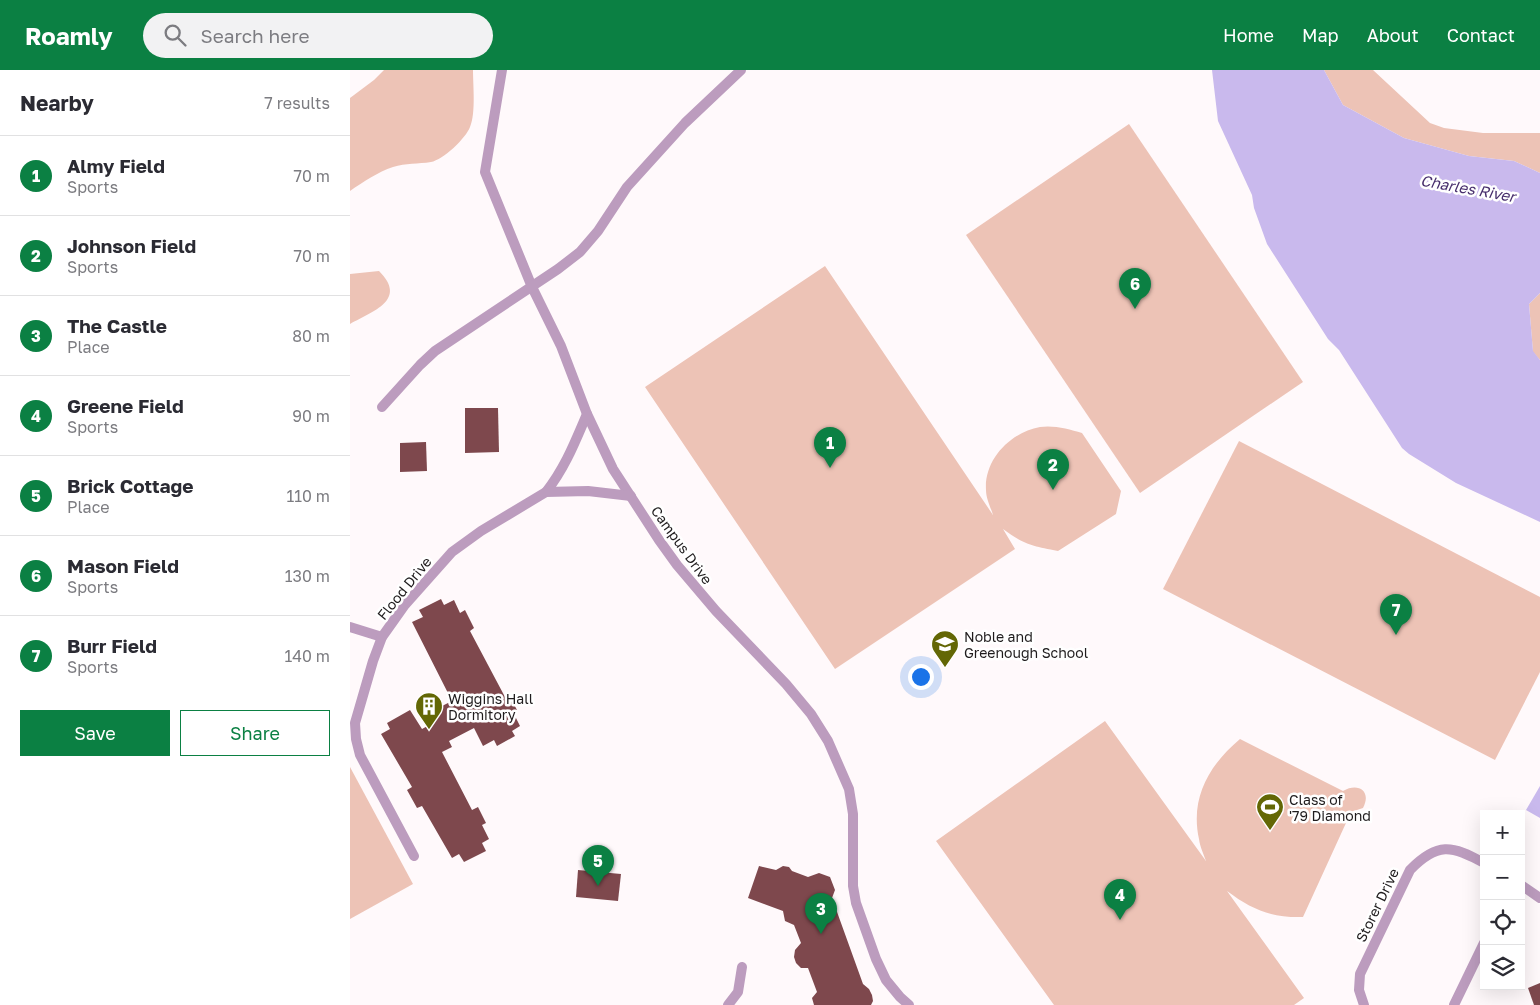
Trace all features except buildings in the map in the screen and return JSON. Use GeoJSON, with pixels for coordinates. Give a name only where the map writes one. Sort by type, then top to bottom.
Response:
{"type":"FeatureCollection","features":[{"type":"Feature","properties":{"kind":"lane","name":"Campus Drive"},"geometry":{"type":"LineString","coordinates":[[502,70],[485,172],[532,287],[561,346],[586,414],[613,469],[677,565],[732,628],[786,684],[811,714],[828,741],[849,789],[852,814],[853,886],[856,903],[876,959],[886,980],[909,1005]]}},
{"type":"Feature","properties":{"kind":"lane"},"geometry":{"type":"LineString","coordinates":[[382,407],[435,351],[532,287],[580,252],[598,231],[628,188],[685,123],[741,70]]}},
{"type":"Feature","properties":{"kind":"lane","name":"Flood Drive"},"geometry":{"type":"LineString","coordinates":[[414,856],[360,756],[356,739],[355,723],[373,660],[382,637],[404,606],[452,552],[481,531],[546,492],[559,475],[569,457],[586,414]]}},
{"type":"Feature","properties":{"kind":"lane","name":"Flood Drive"},"geometry":{"type":"LineString","coordinates":[[546,492],[581,491],[631,496]]}},
{"type":"Feature","properties":{"kind":"lane"},"geometry":{"type":"LineString","coordinates":[[350,627],[382,637]]}},
{"type":"Feature","properties":{"kind":"lane","name":"Storer Drive"},"geometry":{"type":"LineString","coordinates":[[1364,1005],[1359,990],[1360,974],[1410,870],[1423,857],[1438,850],[1455,849],[1480,861]]}},
{"type":"Feature","properties":{"kind":"lane"},"geometry":{"type":"LineString","coordinates":[[1525,888],[1540,898]]}},
{"type":"Feature","properties":{"kind":"lane"},"geometry":{"type":"LineString","coordinates":[[1454,1005],[1483,945]]}},
{"type":"Feature","properties":{"kind":"lane"},"geometry":{"type":"LineString","coordinates":[[728,1005],[738,992],[742,967]]}},
{"type":"Feature","properties":{"kind":"shaded area"},"geometry":{"type":"Polygon","coordinates":[[[384,70],[473,70],[474,107],[472,121],[464,137],[442,157],[431,162],[393,167],[376,174],[350,191],[350,98],[384,70]]]}},
{"type":"Feature","properties":{"kind":"shaded area"},"geometry":{"type":"Polygon","coordinates":[[[1324,70],[1373,70],[1430,123],[1444,128],[1483,133],[1540,133],[1540,173],[1514,161],[1469,156],[1404,138],[1343,105],[1324,70]]]}},
{"type":"Feature","properties":{"kind":"shaded area"},"geometry":{"type":"Polygon","coordinates":[[[1129,124],[1303,382],[1140,493],[966,235],[1129,124]]]}},
{"type":"Feature","properties":{"kind":"shaded area"},"geometry":{"type":"Polygon","coordinates":[[[825,266],[993,515],[986,490],[990,468],[995,458],[1010,441],[1029,430],[1040,427],[1056,427],[1082,433],[1121,491],[1116,514],[1058,551],[1029,544],[1003,529],[1015,549],[835,669],[645,387],[825,266]]]}},
{"type":"Feature","properties":{"kind":"shaded area"},"geometry":{"type":"Polygon","coordinates":[[[379,271],[387,281],[390,290],[389,297],[377,309],[350,324],[350,274],[379,271]]]}},
{"type":"Feature","properties":{"kind":"shaded area"},"geometry":{"type":"Polygon","coordinates":[[[1540,293],[1540,360],[1533,352],[1529,304],[1540,293]]]}},
{"type":"Feature","properties":{"kind":"shaded area"},"geometry":{"type":"Polygon","coordinates":[[[1239,441],[1540,597],[1540,672],[1495,760],[1163,589],[1239,441]]]}},
{"type":"Feature","properties":{"kind":"shaded area"},"geometry":{"type":"Polygon","coordinates":[[[1105,721],[1206,861],[1200,845],[1197,824],[1200,796],[1204,783],[1211,771],[1240,739],[1343,791],[1354,787],[1365,793],[1366,797],[1363,808],[1351,812],[1303,917],[1281,916],[1262,911],[1244,903],[1227,891],[1304,998],[1294,1005],[1054,1005],[936,841],[1105,721]]]}},
{"type":"Feature","properties":{"kind":"shaded area"},"geometry":{"type":"Polygon","coordinates":[[[350,767],[413,884],[350,919],[350,767]]]}},
{"type":"Feature","properties":{"kind":"water","name":"Charles River"},"geometry":{"type":"Polygon","coordinates":[[[1212,70],[1324,70],[1343,105],[1404,138],[1469,156],[1514,161],[1540,173],[1540,293],[1529,304],[1533,351],[1540,360],[1540,522],[1456,483],[1402,448],[1339,350],[1328,339],[1267,244],[1254,208],[1252,195],[1218,121],[1212,70]]]}},
{"type":"Feature","properties":{"kind":"water"},"geometry":{"type":"Polygon","coordinates":[[[1540,786],[1540,818],[1526,810],[1540,786]]]}},
{"type":"Feature","properties":{"kind":"place","name":"Mason Field"},"geometry":{"type":"Point","coordinates":[1135,309]}},
{"type":"Feature","properties":{"kind":"place","name":"Almy Field"},"geometry":{"type":"Point","coordinates":[830,468]}},
{"type":"Feature","properties":{"kind":"place","name":"Johnson Field"},"geometry":{"type":"Point","coordinates":[1053,490]}},
{"type":"Feature","properties":{"kind":"place","name":"Burr Field"},"geometry":{"type":"Point","coordinates":[1396,635]}},
{"type":"Feature","properties":{"kind":"place","name":"Noble and Greenough School"},"geometry":{"type":"Point","coordinates":[945,668]}},
{"type":"Feature","properties":{"kind":"place","name":"Wiggins Hall Dormitory"},"geometry":{"type":"Point","coordinates":[429,730]}},
{"type":"Feature","properties":{"kind":"place","name":"Class of '79 Diamond"},"geometry":{"type":"Point","coordinates":[1270,831]}},
{"type":"Feature","properties":{"kind":"place","name":"Brick Cottage"},"geometry":{"type":"Point","coordinates":[598,886]}},
{"type":"Feature","properties":{"kind":"place","name":"Greene Field"},"geometry":{"type":"Point","coordinates":[1120,920]}},
{"type":"Feature","properties":{"kind":"place","name":"The Castle"},"geometry":{"type":"Point","coordinates":[821,934]}}]}
